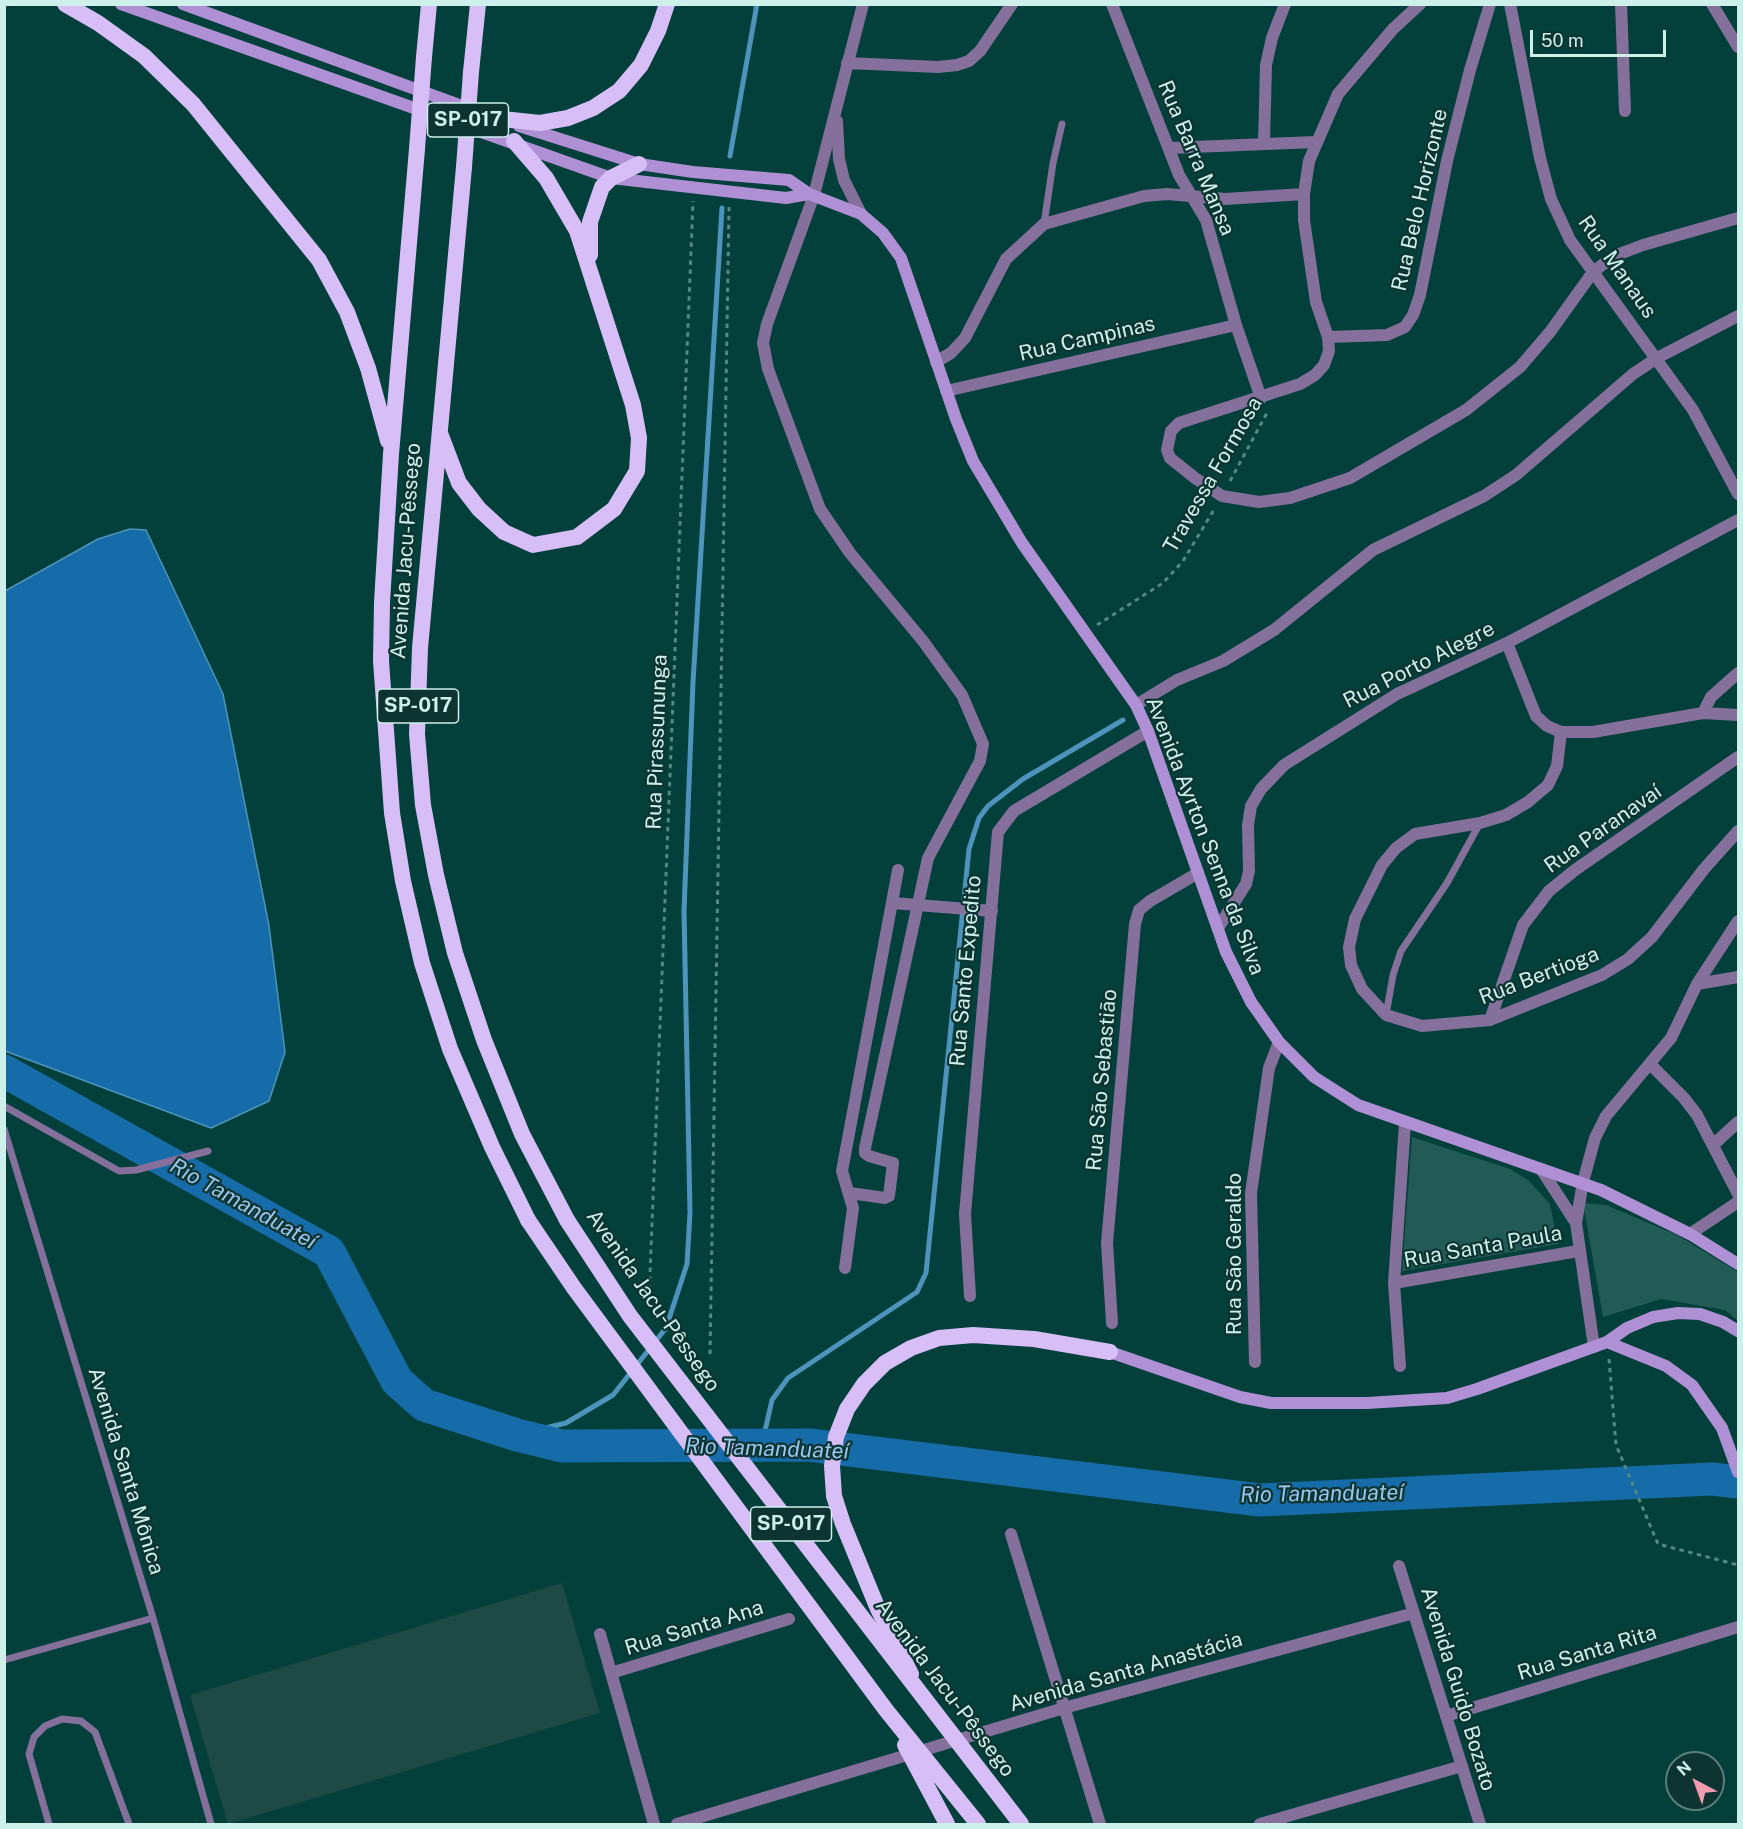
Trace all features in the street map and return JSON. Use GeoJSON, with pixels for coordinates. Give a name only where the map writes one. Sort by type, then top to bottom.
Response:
{"type":"FeatureCollection","features":[{"type":"Feature","properties":{"kind":"highway"},"geometry":{"type":"LineString","coordinates":[[65,4],[98,23],[144,56],[193,104],[319,260],[346,312],[368,368],[391,454]]}},
{"type":"Feature","properties":{"kind":"highway","name":"Avenida Jacu-Pêssego"},"geometry":{"type":"LineString","coordinates":[[429,4],[391,454],[381,661],[392,813],[422,963],[450,1049],[492,1147],[528,1220],[574,1288],[886,1710],[978,1824]]}},
{"type":"Feature","properties":{"kind":"highway","name":"Avenida Jacu-Pêssego"},"geometry":{"type":"LineString","coordinates":[[478,4],[438,428],[420,648],[417,734],[423,805],[436,875],[455,953],[484,1040],[522,1134],[567,1220],[630,1316],[1021,1824]]}},
{"type":"Feature","properties":{"kind":"highway"},"geometry":{"type":"LineString","coordinates":[[494,118],[540,123],[568,118],[593,108],[619,91],[641,65],[658,31],[667,4]]}},
{"type":"Feature","properties":{"kind":"highway"},"geometry":{"type":"LineString","coordinates":[[438,428],[459,483],[479,509],[504,532],[533,545],[577,537],[614,509],[637,471],[639,438],[621,361],[590,264],[567,211],[546,178],[514,141]]}},
{"type":"Feature","properties":{"kind":"highway"},"geometry":{"type":"LineString","coordinates":[[590,264],[590,222],[594,204],[602,187],[611,178],[639,164]]}},
{"type":"Feature","properties":{"kind":"highway"},"geometry":{"type":"LineString","coordinates":[[920,1692],[878,1609],[834,1496],[832,1466],[836,1437],[847,1409],[864,1384],[885,1364],[910,1348],[939,1338],[973,1335],[1034,1339],[1110,1352]]}},
{"type":"Feature","properties":{"kind":"highway"},"geometry":{"type":"LineString","coordinates":[[886,1710],[947,1824]]}},
{"type":"Feature","properties":{"kind":"main road","name":"Avenida Ayrton Senna da Silva"},"geometry":{"type":"LineString","coordinates":[[121,4],[514,141],[611,178],[786,198],[811,194]]}},
{"type":"Feature","properties":{"kind":"main road","name":"Avenida Ayrton Senna da Silva"},"geometry":{"type":"LineString","coordinates":[[183,4],[494,118],[639,164],[789,180],[811,194],[861,214],[883,233],[901,258],[946,391],[974,462],[987,486],[1022,543],[1136,705],[1148,731],[1226,952],[1251,1002],[1279,1042],[1314,1077],[1358,1105],[1405,1123],[1583,1182],[1690,1234],[1738,1264]]}},
{"type":"Feature","properties":{"kind":"main road"},"geometry":{"type":"LineString","coordinates":[[1110,1352],[1240,1397],[1271,1403],[1411,1401],[1447,1398],[1477,1389],[1608,1342],[1644,1321],[1678,1313],[1700,1314],[1723,1322],[1738,1331]]}},
{"type":"Feature","properties":{"kind":"main road"},"geometry":{"type":"LineString","coordinates":[[1608,1342],[1666,1366],[1692,1386],[1722,1428],[1738,1472]]}},
{"type":"Feature","properties":{"kind":"street"},"geometry":{"type":"LineString","coordinates":[[850,1193],[885,1198],[889,1196],[893,1163],[869,1156],[865,1153],[865,1148],[928,858],[980,761],[984,744],[962,695],[923,641],[837,537],[820,509],[768,369],[763,343],[767,324],[811,194],[863,4]]}},
{"type":"Feature","properties":{"kind":"street"},"geometry":{"type":"LineString","coordinates":[[847,63],[938,67],[963,63],[980,51],[1012,4]]}},
{"type":"Feature","properties":{"kind":"street","name":"Rua Barra Mansa"},"geometry":{"type":"LineString","coordinates":[[1112,4],[1183,184],[1206,220],[1236,325],[1262,398]]}},
{"type":"Feature","properties":{"kind":"street"},"geometry":{"type":"LineString","coordinates":[[1264,144],[1266,65],[1272,38],[1285,4]]}},
{"type":"Feature","properties":{"kind":"street"},"geometry":{"type":"LineString","coordinates":[[1420,4],[1393,29],[1338,94],[1315,142],[1304,194],[1309,266],[1316,302],[1328,338],[1329,351],[1324,365],[1315,375],[1278,393],[1196,416],[1179,423],[1171,431],[1167,441],[1170,458],[1222,496],[1259,502],[1290,498],[1318,491],[1350,478],[1466,410],[1520,367],[1550,332],[1593,272],[1614,256],[1643,244],[1738,218]]}},
{"type":"Feature","properties":{"kind":"street","name":"Rua Belo Horizonte"},"geometry":{"type":"LineString","coordinates":[[1328,338],[1387,335],[1405,327],[1413,315],[1420,296],[1464,93],[1490,4]]}},
{"type":"Feature","properties":{"kind":"street","name":"Rua Manaus"},"geometry":{"type":"LineString","coordinates":[[1510,4],[1540,158],[1551,199],[1570,240],[1693,410],[1738,494]]}},
{"type":"Feature","properties":{"kind":"street"},"geometry":{"type":"LineString","coordinates":[[1622,4],[1625,111]]}},
{"type":"Feature","properties":{"kind":"street"},"geometry":{"type":"LineString","coordinates":[[1712,4],[1738,46]]}},
{"type":"Feature","properties":{"kind":"street"},"geometry":{"type":"LineString","coordinates":[[836,108],[839,159],[844,180],[861,214]]}},
{"type":"Feature","properties":{"kind":"street"},"geometry":{"type":"LineString","coordinates":[[1168,148],[1315,142]]}},
{"type":"Feature","properties":{"kind":"street"},"geometry":{"type":"LineString","coordinates":[[936,362],[951,353],[964,338],[1006,259],[1044,224],[1144,196],[1225,199],[1304,194]]}},
{"type":"Feature","properties":{"kind":"street"},"geometry":{"type":"LineString","coordinates":[[1136,705],[1177,680],[1223,661],[1274,630],[1373,550],[1484,496],[1516,475],[1633,374],[1657,358],[1738,316]]}},
{"type":"Feature","properties":{"kind":"street","name":"Rua Campinas"},"geometry":{"type":"LineString","coordinates":[[946,391],[1236,325]]}},
{"type":"Feature","properties":{"kind":"street","name":"Rua Porto Alegre"},"geometry":{"type":"LineString","coordinates":[[1218,928],[1246,884],[1249,871],[1248,825],[1251,806],[1261,789],[1284,765],[1397,694],[1507,643],[1738,520]]}},
{"type":"Feature","properties":{"kind":"street"},"geometry":{"type":"LineString","coordinates":[[1507,643],[1536,716],[1547,726],[1561,732],[1593,732],[1703,713],[1738,715]]}},
{"type":"Feature","properties":{"kind":"street"},"geometry":{"type":"LineString","coordinates":[[1703,713],[1712,697],[1738,673]]}},
{"type":"Feature","properties":{"kind":"street","name":"Rua Santo Expedito"},"geometry":{"type":"LineString","coordinates":[[970,1296],[965,1214],[998,832],[1014,811],[1148,731]]}},
{"type":"Feature","properties":{"kind":"street"},"geometry":{"type":"LineString","coordinates":[[1386,1016],[1362,989],[1351,965],[1349,947],[1355,919],[1382,865],[1415,834],[1480,823],[1506,815],[1528,802],[1548,785],[1557,766],[1561,732]]}},
{"type":"Feature","properties":{"kind":"street","name":"Rua Paranavaí"},"geometry":{"type":"LineString","coordinates":[[1490,1020],[1523,925],[1549,891],[1738,758]]}},
{"type":"Feature","properties":{"kind":"street","name":"Rua Bertioga"},"geometry":{"type":"LineString","coordinates":[[1386,1016],[1422,1026],[1490,1020],[1575,988],[1628,959],[1652,938],[1704,869],[1738,831]]}},
{"type":"Feature","properties":{"kind":"street"},"geometry":{"type":"LineString","coordinates":[[845,1268],[853,1226],[850,1193],[842,1171],[898,870]]}},
{"type":"Feature","properties":{"kind":"street","name":"Rua São Sebastião"},"geometry":{"type":"LineString","coordinates":[[1112,1323],[1107,1242],[1135,924],[1139,910],[1150,901],[1198,873]]}},
{"type":"Feature","properties":{"kind":"street"},"geometry":{"type":"LineString","coordinates":[[893,903],[918,903],[992,911]]}},
{"type":"Feature","properties":{"kind":"street"},"geometry":{"type":"LineString","coordinates":[[1594,1347],[1578,1251],[1576,1223],[1583,1182],[1595,1138],[1606,1116],[1651,1065],[1671,1038],[1698,984],[1738,921]]}},
{"type":"Feature","properties":{"kind":"street"},"geometry":{"type":"LineString","coordinates":[[1698,984],[1738,976]]}},
{"type":"Feature","properties":{"kind":"street","name":"Rua São Geraldo"},"geometry":{"type":"LineString","coordinates":[[1255,1362],[1251,1193],[1269,1068],[1279,1042]]}},
{"type":"Feature","properties":{"kind":"street"},"geometry":{"type":"LineString","coordinates":[[1651,1065],[1684,1098],[1713,1145],[1738,1194]]}},
{"type":"Feature","properties":{"kind":"street"},"geometry":{"type":"LineString","coordinates":[[1713,1145],[1738,1122]]}},
{"type":"Feature","properties":{"kind":"street"},"geometry":{"type":"LineString","coordinates":[[1400,1366],[1394,1283],[1405,1123]]}},
{"type":"Feature","properties":{"kind":"street"},"geometry":{"type":"LineString","coordinates":[[1541,1168],[1576,1223]]}},
{"type":"Feature","properties":{"kind":"street"},"geometry":{"type":"LineString","coordinates":[[1690,1234],[1738,1202]]}},
{"type":"Feature","properties":{"kind":"street","name":"Rua Santa Paula"},"geometry":{"type":"LineString","coordinates":[[1394,1283],[1578,1251]]}},
{"type":"Feature","properties":{"kind":"street"},"geometry":{"type":"LineString","coordinates":[[1011,1534],[1100,1824]]}},
{"type":"Feature","properties":{"kind":"street","name":"Avenida Guido Bozato"},"geometry":{"type":"LineString","coordinates":[[1399,1566],[1480,1824]]}},
{"type":"Feature","properties":{"kind":"street","name":"Avenida Santa Anastácia"},"geometry":{"type":"LineString","coordinates":[[677,1824],[1064,1708],[1414,1613]]}},
{"type":"Feature","properties":{"kind":"street","name":"Rua Santa Ana"},"geometry":{"type":"LineString","coordinates":[[611,1673],[789,1619]]}},
{"type":"Feature","properties":{"kind":"street","name":"Rua Santa Rita"},"geometry":{"type":"LineString","coordinates":[[1446,1716],[1738,1627]]}},
{"type":"Feature","properties":{"kind":"street"},"geometry":{"type":"LineString","coordinates":[[600,1634],[654,1824]]}},
{"type":"Feature","properties":{"kind":"street"},"geometry":{"type":"LineString","coordinates":[[1260,1824],[1462,1766]]}},
{"type":"Feature","properties":{"kind":"lane"},"geometry":{"type":"LineString","coordinates":[[1044,224],[1053,163],[1062,124]]}},
{"type":"Feature","properties":{"kind":"lane"},"geometry":{"type":"LineString","coordinates":[[1386,1016],[1393,975],[1401,951],[1447,883],[1480,823]]}},
{"type":"Feature","properties":{"kind":"lane"},"geometry":{"type":"LineString","coordinates":[[4,1106],[104,1165],[119,1171],[135,1170],[208,1151]]}},
{"type":"Feature","properties":{"kind":"lane","name":"Avenida Santa Mônica"},"geometry":{"type":"LineString","coordinates":[[4,1129],[153,1618],[211,1824]]}},
{"type":"Feature","properties":{"kind":"lane"},"geometry":{"type":"LineString","coordinates":[[4,1660],[153,1618]]}},
{"type":"Feature","properties":{"kind":"lane"},"geometry":{"type":"LineString","coordinates":[[49,1824],[29,1754],[34,1737],[45,1726],[62,1719],[81,1721],[95,1732],[129,1824]]}},
{"type":"Feature","properties":{"kind":"path","name":"Rua Pirassununga"},"geometry":{"type":"LineString","coordinates":[[650,1299],[694,188]]}},
{"type":"Feature","properties":{"kind":"path"},"geometry":{"type":"LineString","coordinates":[[710,1354],[729,190]]}},
{"type":"Feature","properties":{"kind":"path","name":"Travessa Formosa"},"geometry":{"type":"LineString","coordinates":[[1085,633],[1163,583],[1183,561],[1222,496],[1278,393]]}},
{"type":"Feature","properties":{"kind":"path"},"geometry":{"type":"LineString","coordinates":[[1608,1342],[1616,1445],[1658,1544],[1738,1565]]}},
{"type":"Feature","properties":{"kind":"shaded area"},"geometry":{"type":"Polygon","coordinates":[[[562,1583],[600,1713],[228,1824],[190,1695],[562,1583]]]}},
{"type":"Feature","properties":{"kind":"green space"},"geometry":{"type":"Polygon","coordinates":[[[1412,1137],[1510,1169],[1528,1180],[1550,1204],[1558,1244],[1402,1271],[1412,1137]]]}},
{"type":"Feature","properties":{"kind":"green space"},"geometry":{"type":"Polygon","coordinates":[[[1583,1203],[1606,1205],[1677,1235],[1738,1272],[1738,1321],[1725,1310],[1661,1299],[1603,1317],[1583,1203]]]}},
{"type":"Feature","properties":{"kind":"water"},"geometry":{"type":"Polygon","coordinates":[[[130,529],[146,530],[223,694],[269,926],[285,1052],[269,1101],[211,1128],[5,1051],[5,591],[98,539],[130,529]]]}},
{"type":"Feature","properties":{"kind":"waterway"},"geometry":{"type":"LineString","coordinates":[[730,156],[757,4]]}},
{"type":"Feature","properties":{"kind":"waterway"},"geometry":{"type":"LineString","coordinates":[[517,1435],[566,1423],[613,1395],[666,1328],[687,1264],[690,1213],[684,911],[693,682],[722,208]]}},
{"type":"Feature","properties":{"kind":"waterway"},"geometry":{"type":"LineString","coordinates":[[762,1444],[772,1400],[788,1378],[917,1292],[926,1273],[969,849],[979,818],[988,806],[1023,779],[1123,720]]}},
{"type":"Feature","properties":{"kind":"waterway","name":"Rio Tamanduateí"},"geometry":{"type":"LineString","coordinates":[[4,1071],[329,1252],[397,1381],[424,1405],[517,1435],[562,1446],[809,1445],[1260,1500],[1712,1479],[1738,1482]]}}]}
